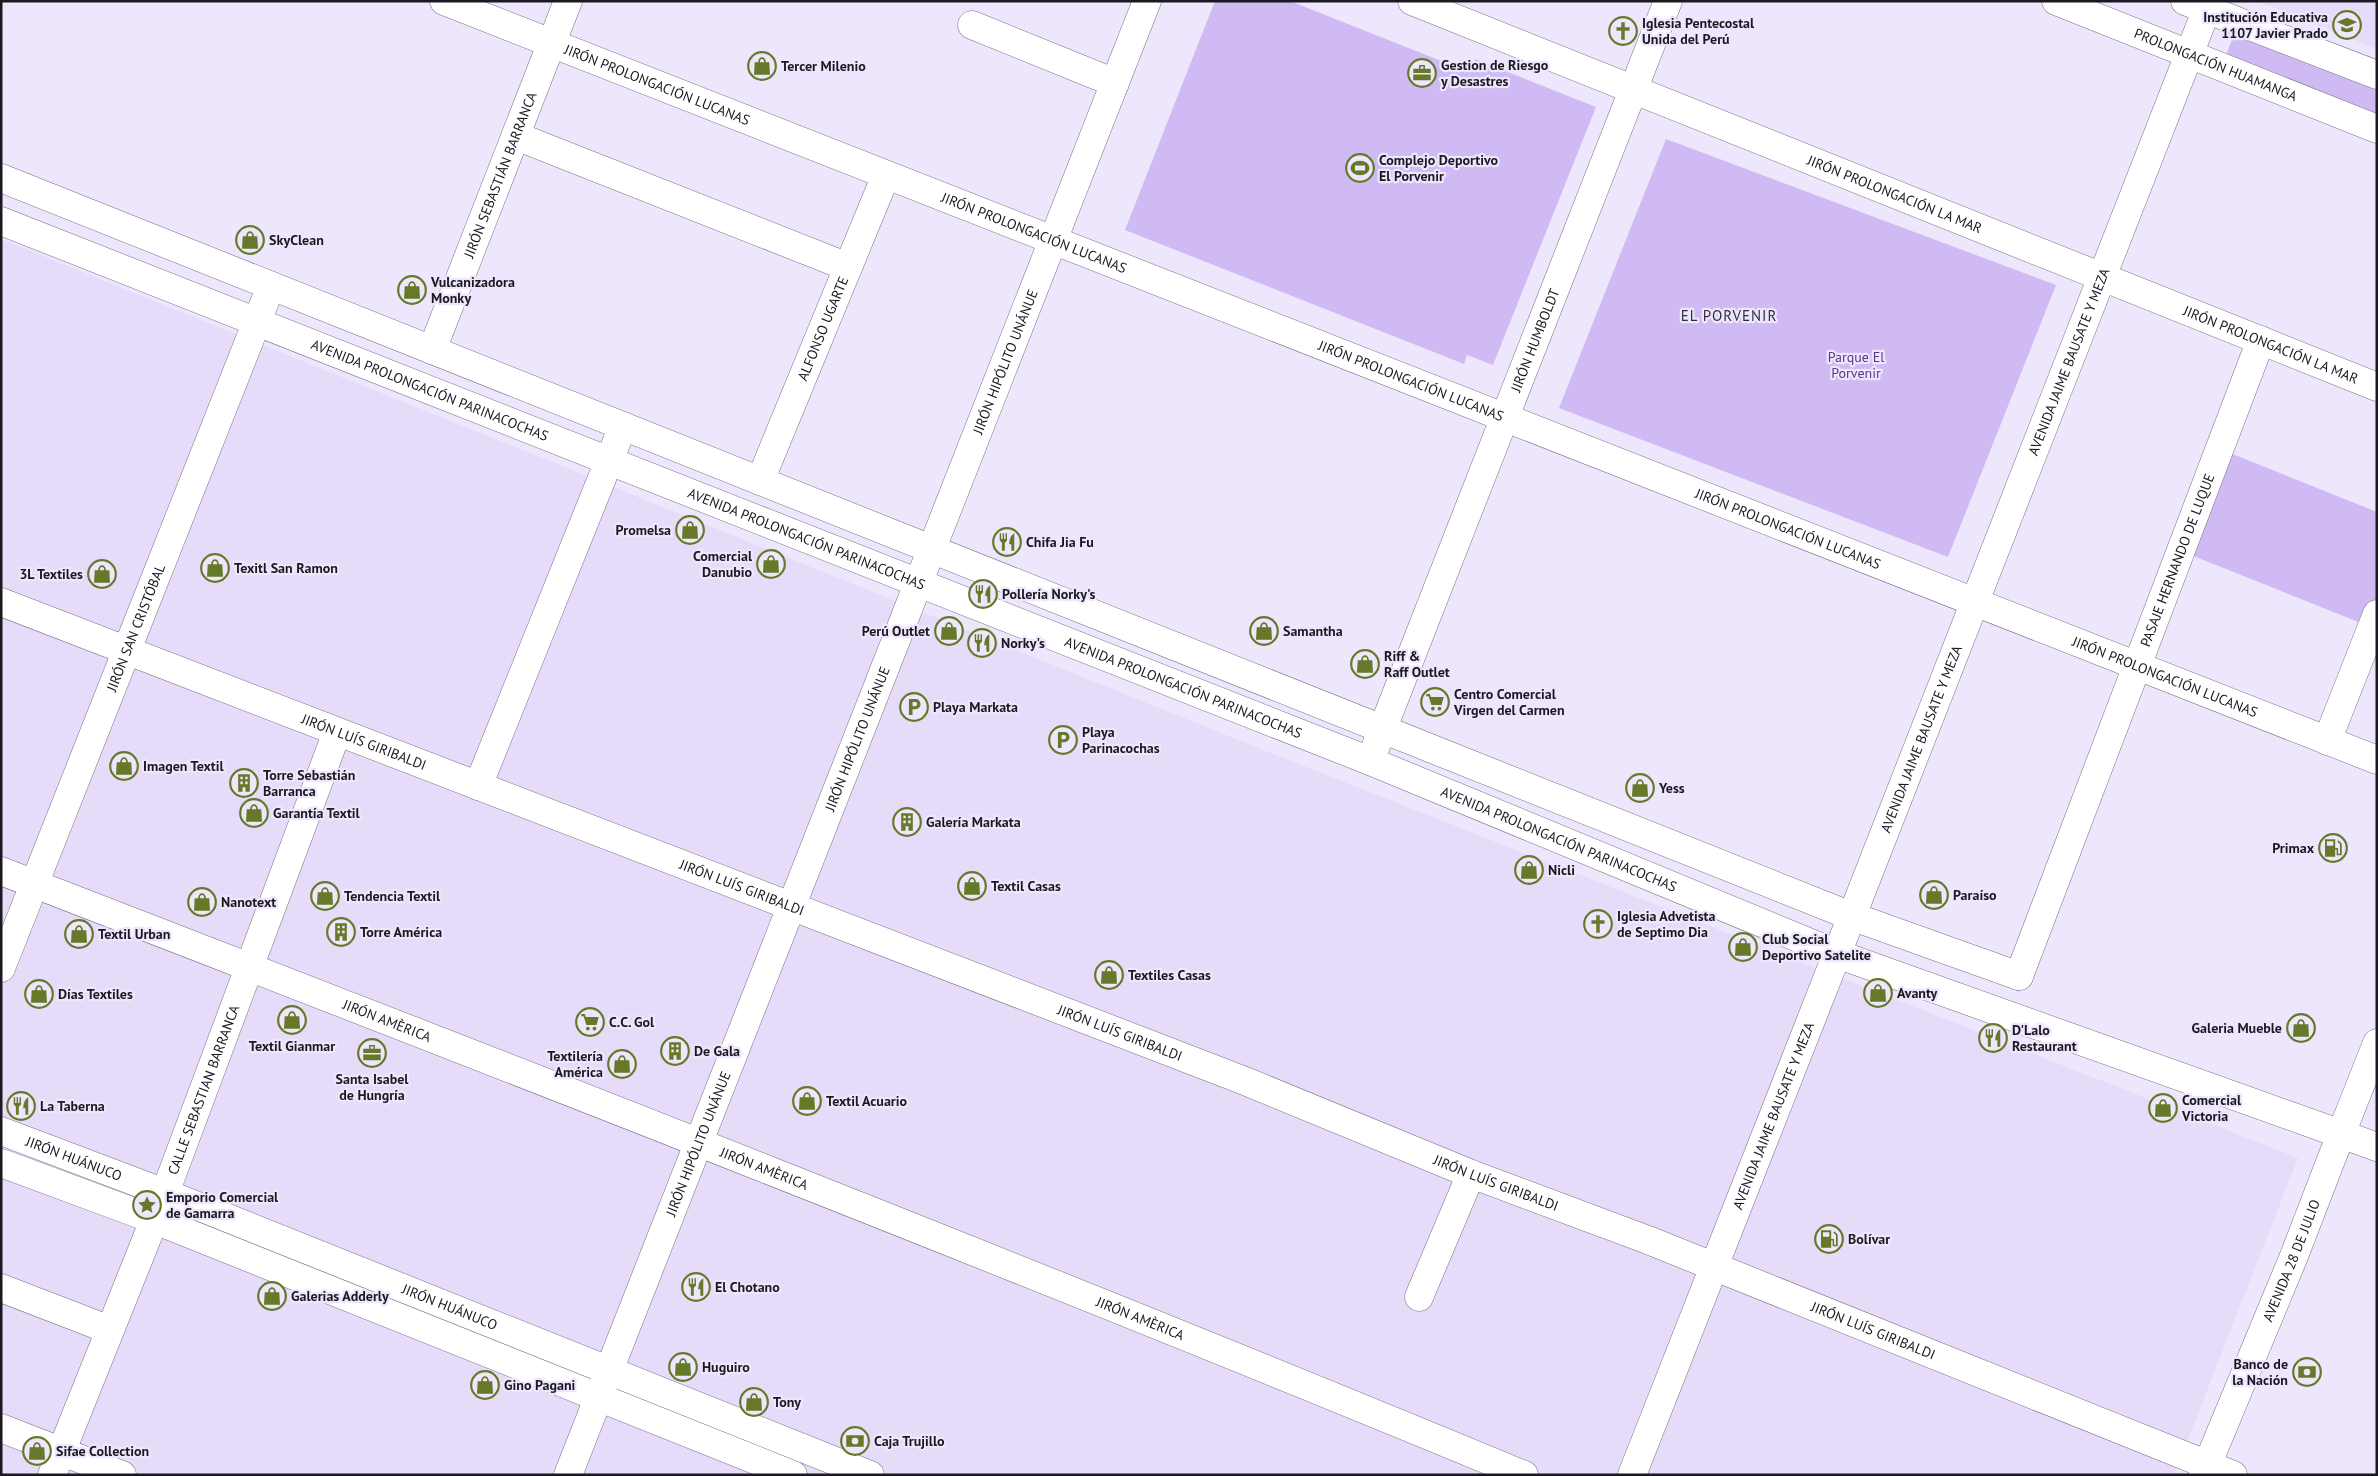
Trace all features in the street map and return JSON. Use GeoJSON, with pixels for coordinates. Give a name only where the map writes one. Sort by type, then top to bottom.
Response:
{"type":"FeatureCollection","features":[{"type":"Feature","properties":{"kind":"street","name":"JIRÓN PROLONGACIÓN LUCANAS"},"geometry":{"type":"LineString","coordinates":[[444,1],[2377,760]]}},
{"type":"Feature","properties":{"kind":"street","name":"JIRÓN SEBASTIÁN BARRANCA"},"geometry":{"type":"LineString","coordinates":[[432,350],[568,1]]}},
{"type":"Feature","properties":{"kind":"street","name":"JIRÓN HIPÓLITO UNÁNUE"},"geometry":{"type":"LineString","coordinates":[[568,1475],[1147,1]]}},
{"type":"Feature","properties":{"kind":"street","name":"JIRÓN PROLONGACIÓN LA MAR"},"geometry":{"type":"LineString","coordinates":[[1412,1],[2377,387]]}},
{"type":"Feature","properties":{"kind":"street","name":"JIRÓN HUMBOLDT"},"geometry":{"type":"LineString","coordinates":[[1370,761],[1668,1]]}},
{"type":"Feature","properties":{"kind":"street","name":"PROLONGACIÓN HUAMANGA"},"geometry":{"type":"LineString","coordinates":[[2056,1],[2377,129]]}},
{"type":"Feature","properties":{"kind":"street"},"geometry":{"type":"LineString","coordinates":[[2200,4],[2377,75]]}},
{"type":"Feature","properties":{"kind":"street","name":"AVENIDA JAIME BAUSATE Y MEZA"},"geometry":{"type":"LineString","coordinates":[[1632,1475],[2189,54],[2200,4]]}},
{"type":"Feature","properties":{"kind":"street"},"geometry":{"type":"LineString","coordinates":[[972,25],[1115,83]]}},
{"type":"Feature","properties":{"kind":"street"},"geometry":{"type":"LineString","coordinates":[[516,136],[848,267]]}},
{"type":"Feature","properties":{"kind":"street","name":"ALFONSO UGARTE"},"geometry":{"type":"LineString","coordinates":[[760,481],[886,175]]}},
{"type":"Feature","properties":{"kind":"street"},"geometry":{"type":"LineString","coordinates":[[1,178],[1852,916]]}},
{"type":"Feature","properties":{"kind":"street","name":"AVENIDA PROLONGACIÓN PARINACOCHAS"},"geometry":{"type":"LineString","coordinates":[[1,221],[257,324],[1370,761],[1837,954],[2377,1147]]}},
{"type":"Feature","properties":{"kind":"street","name":"JIRÓN SAN CRISTÓBAL"},"geometry":{"type":"LineString","coordinates":[[1,968],[271,286]]}},
{"type":"Feature","properties":{"kind":"street","name":"PASAJE HERNANDO DE LUQUE"},"geometry":{"type":"LineString","coordinates":[[1852,916],[2019,976],[2261,340]]}},
{"type":"Feature","properties":{"kind":"street"},"geometry":{"type":"LineString","coordinates":[[478,786],[623,426]]}},
{"type":"Feature","properties":{"kind":"street","name":"JIRÓN LUÍS GIRIBALDI"},"geometry":{"type":"LineString","coordinates":[[1,602],[1245,1082],[1471,1174],[1714,1266],[2205,1470],[2233,1475]]}},
{"type":"Feature","properties":{"kind":"street"},"geometry":{"type":"LineString","coordinates":[[2327,740],[2377,614]]}},
{"type":"Feature","properties":{"kind":"street","name":"CALLE SEBASTIAN BARRANCA"},"geometry":{"type":"LineString","coordinates":[[57,1463],[166,1193],[337,732]]}},
{"type":"Feature","properties":{"kind":"street","name":"JIRÓN AMÈRICA"},"geometry":{"type":"LineString","coordinates":[[1,870],[699,1141],[1152,1322],[1524,1475]]}},
{"type":"Feature","properties":{"kind":"street","name":"AVENIDA 28 DE JULIO"},"geometry":{"type":"LineString","coordinates":[[2205,1470],[2294,1256],[2377,1043]]}},
{"type":"Feature","properties":{"kind":"street","name":"JIRÓN HUÁNUCO"},"geometry":{"type":"LineString","coordinates":[[1,1131],[166,1193],[870,1475]]}},
{"type":"Feature","properties":{"kind":"street","name":"JIRÓN HUÁNUCO"},"geometry":{"type":"LineString","coordinates":[[1,1162],[155,1220],[793,1475]]}},
{"type":"Feature","properties":{"kind":"street"},"geometry":{"type":"LineString","coordinates":[[1419,1297],[1471,1174]]}},
{"type":"Feature","properties":{"kind":"street"},"geometry":{"type":"LineString","coordinates":[[1,1288],[110,1330]]}},
{"type":"Feature","properties":{"kind":"street"},"geometry":{"type":"LineString","coordinates":[[1,1428],[57,1463],[122,1475]]}},
{"type":"Feature","properties":{"kind":"shaded area","name":"Institución Educativa 1107 Javier Prado"},"geometry":{"type":"Polygon","coordinates":[[[2258,1],[2377,1],[2377,49],[2258,1]]]}},
{"type":"Feature","properties":{"kind":"shaded area"},"geometry":{"type":"Polygon","coordinates":[[[1,239],[1258,748],[2298,1158],[2174,1475],[1,1475],[1,239]]]}},
{"type":"Feature","properties":{"kind":"green space","name":"Complejo Deportivo El Porvenir"},"geometry":{"type":"Polygon","coordinates":[[[1215,1],[1290,1],[1469,72],[1475,59],[1596,107],[1493,365],[1467,355],[1464,364],[1125,230],[1215,1]]]}},
{"type":"Feature","properties":{"kind":"green space"},"geometry":{"type":"Polygon","coordinates":[[[2235,32],[2377,90],[2377,117],[2226,55],[2235,32]]]}},
{"type":"Feature","properties":{"kind":"green space","name":"Parque El Porvenir"},"geometry":{"type":"Polygon","coordinates":[[[1666,139],[2056,285],[1948,557],[1559,408],[1666,139]]]}},
{"type":"Feature","properties":{"kind":"green space"},"geometry":{"type":"Polygon","coordinates":[[[2220,449],[2377,512],[2377,614],[2371,627],[2181,551],[2220,449]]]}},
{"type":"Feature","properties":{"kind":"place","name":"Institución Educativa 1107 Javier Prado"},"geometry":{"type":"Point","coordinates":[2347,25]}},
{"type":"Feature","properties":{"kind":"place","name":"Iglesia Pentecostal Unida del Perú"},"geometry":{"type":"Point","coordinates":[1623,31]}},
{"type":"Feature","properties":{"kind":"place","name":"Tercer Milenio"},"geometry":{"type":"Point","coordinates":[762,66]}},
{"type":"Feature","properties":{"kind":"place","name":"Gestion de Riesgo y Desastres"},"geometry":{"type":"Point","coordinates":[1422,73]}},
{"type":"Feature","properties":{"kind":"place","name":"Complejo Deportivo El Porvenir"},"geometry":{"type":"Point","coordinates":[1360,168]}},
{"type":"Feature","properties":{"kind":"place","name":"SkyClean"},"geometry":{"type":"Point","coordinates":[250,240]}},
{"type":"Feature","properties":{"kind":"place","name":"Vulcanizadora Monky"},"geometry":{"type":"Point","coordinates":[412,290]}},
{"type":"Feature","properties":{"kind":"place","name":"Promelsa"},"geometry":{"type":"Point","coordinates":[690,530]}},
{"type":"Feature","properties":{"kind":"place","name":"Chifa Jia Fu"},"geometry":{"type":"Point","coordinates":[1007,542]}},
{"type":"Feature","properties":{"kind":"place","name":"Comercial Danubio"},"geometry":{"type":"Point","coordinates":[771,564]}},
{"type":"Feature","properties":{"kind":"place","name":"Texitl San Ramon"},"geometry":{"type":"Point","coordinates":[215,568]}},
{"type":"Feature","properties":{"kind":"place","name":"3L Textiles"},"geometry":{"type":"Point","coordinates":[102,574]}},
{"type":"Feature","properties":{"kind":"place","name":"Pollería Norky's"},"geometry":{"type":"Point","coordinates":[983,594]}},
{"type":"Feature","properties":{"kind":"place","name":"Perú Outlet"},"geometry":{"type":"Point","coordinates":[949,631]}},
{"type":"Feature","properties":{"kind":"place","name":"Samantha"},"geometry":{"type":"Point","coordinates":[1264,631]}},
{"type":"Feature","properties":{"kind":"place","name":"Norky's"},"geometry":{"type":"Point","coordinates":[982,643]}},
{"type":"Feature","properties":{"kind":"place","name":"Riff & Raff Outlet"},"geometry":{"type":"Point","coordinates":[1365,664]}},
{"type":"Feature","properties":{"kind":"place","name":"Centro Comercial Virgen del Carmen"},"geometry":{"type":"Point","coordinates":[1435,702]}},
{"type":"Feature","properties":{"kind":"place","name":"Playa Markata"},"geometry":{"type":"Point","coordinates":[914,707]}},
{"type":"Feature","properties":{"kind":"place","name":"Playa Parinacochas"},"geometry":{"type":"Point","coordinates":[1063,740]}},
{"type":"Feature","properties":{"kind":"place","name":"Imagen Textil"},"geometry":{"type":"Point","coordinates":[124,766]}},
{"type":"Feature","properties":{"kind":"place","name":"Torre Sebastián Barranca"},"geometry":{"type":"Point","coordinates":[244,783]}},
{"type":"Feature","properties":{"kind":"place","name":"Yess"},"geometry":{"type":"Point","coordinates":[1640,788]}},
{"type":"Feature","properties":{"kind":"place","name":"Garantía Textil"},"geometry":{"type":"Point","coordinates":[254,813]}},
{"type":"Feature","properties":{"kind":"place","name":"Galería Markata"},"geometry":{"type":"Point","coordinates":[907,822]}},
{"type":"Feature","properties":{"kind":"place","name":"Primax"},"geometry":{"type":"Point","coordinates":[2333,848]}},
{"type":"Feature","properties":{"kind":"place","name":"Nicli"},"geometry":{"type":"Point","coordinates":[1529,870]}},
{"type":"Feature","properties":{"kind":"place","name":"Textil Casas"},"geometry":{"type":"Point","coordinates":[972,886]}},
{"type":"Feature","properties":{"kind":"place","name":"Paraíso"},"geometry":{"type":"Point","coordinates":[1934,895]}},
{"type":"Feature","properties":{"kind":"place","name":"Tendencia Textil"},"geometry":{"type":"Point","coordinates":[325,896]}},
{"type":"Feature","properties":{"kind":"place","name":"Nanotext"},"geometry":{"type":"Point","coordinates":[202,902]}},
{"type":"Feature","properties":{"kind":"place","name":"Iglesia Advetista de Septimo Dia"},"geometry":{"type":"Point","coordinates":[1598,924]}},
{"type":"Feature","properties":{"kind":"place","name":"Torre América"},"geometry":{"type":"Point","coordinates":[341,932]}},
{"type":"Feature","properties":{"kind":"place","name":"Textil Urban"},"geometry":{"type":"Point","coordinates":[79,934]}},
{"type":"Feature","properties":{"kind":"place","name":"Club Social Deportivo Satelite"},"geometry":{"type":"Point","coordinates":[1743,947]}},
{"type":"Feature","properties":{"kind":"place","name":"Textiles Casas"},"geometry":{"type":"Point","coordinates":[1109,975]}},
{"type":"Feature","properties":{"kind":"place","name":"Avanty"},"geometry":{"type":"Point","coordinates":[1878,993]}},
{"type":"Feature","properties":{"kind":"place","name":"Días Textiles"},"geometry":{"type":"Point","coordinates":[39,994]}},
{"type":"Feature","properties":{"kind":"place","name":"Textil Gianmar"},"geometry":{"type":"Point","coordinates":[292,1020]}},
{"type":"Feature","properties":{"kind":"place","name":"C.C. Gol"},"geometry":{"type":"Point","coordinates":[590,1022]}},
{"type":"Feature","properties":{"kind":"place","name":"Galeria Mueble"},"geometry":{"type":"Point","coordinates":[2301,1028]}},
{"type":"Feature","properties":{"kind":"place","name":"D'Lalo Restaurant"},"geometry":{"type":"Point","coordinates":[1993,1038]}},
{"type":"Feature","properties":{"kind":"place","name":"De Gala"},"geometry":{"type":"Point","coordinates":[675,1051]}},
{"type":"Feature","properties":{"kind":"place","name":"Santa Isabel de Hungría"},"geometry":{"type":"Point","coordinates":[372,1053]}},
{"type":"Feature","properties":{"kind":"place","name":"Textilería América"},"geometry":{"type":"Point","coordinates":[622,1064]}},
{"type":"Feature","properties":{"kind":"place","name":"Textil Acuario"},"geometry":{"type":"Point","coordinates":[807,1101]}},
{"type":"Feature","properties":{"kind":"place","name":"La Taberna"},"geometry":{"type":"Point","coordinates":[21,1106]}},
{"type":"Feature","properties":{"kind":"place","name":"Comercial Victoria"},"geometry":{"type":"Point","coordinates":[2163,1108]}},
{"type":"Feature","properties":{"kind":"place","name":"Emporio Comercial de Gamarra"},"geometry":{"type":"Point","coordinates":[147,1205]}},
{"type":"Feature","properties":{"kind":"place","name":"Bolívar"},"geometry":{"type":"Point","coordinates":[1829,1239]}},
{"type":"Feature","properties":{"kind":"place","name":"El Chotano"},"geometry":{"type":"Point","coordinates":[696,1287]}},
{"type":"Feature","properties":{"kind":"place","name":"Galerias Adderly"},"geometry":{"type":"Point","coordinates":[272,1296]}},
{"type":"Feature","properties":{"kind":"place","name":"Huguiro"},"geometry":{"type":"Point","coordinates":[683,1367]}},
{"type":"Feature","properties":{"kind":"place","name":"Banco de la Nación"},"geometry":{"type":"Point","coordinates":[2307,1372]}},
{"type":"Feature","properties":{"kind":"place","name":"Gino Pagani"},"geometry":{"type":"Point","coordinates":[485,1385]}},
{"type":"Feature","properties":{"kind":"place","name":"Tony"},"geometry":{"type":"Point","coordinates":[754,1402]}},
{"type":"Feature","properties":{"kind":"place","name":"Caja Trujillo"},"geometry":{"type":"Point","coordinates":[855,1441]}},
{"type":"Feature","properties":{"kind":"place","name":"Sifae Collection"},"geometry":{"type":"Point","coordinates":[37,1451]}},
{"type":"Feature","properties":{"kind":"district","name":"EL PORVENIR"},"geometry":{"type":"Point","coordinates":[1729,316]}}]}
